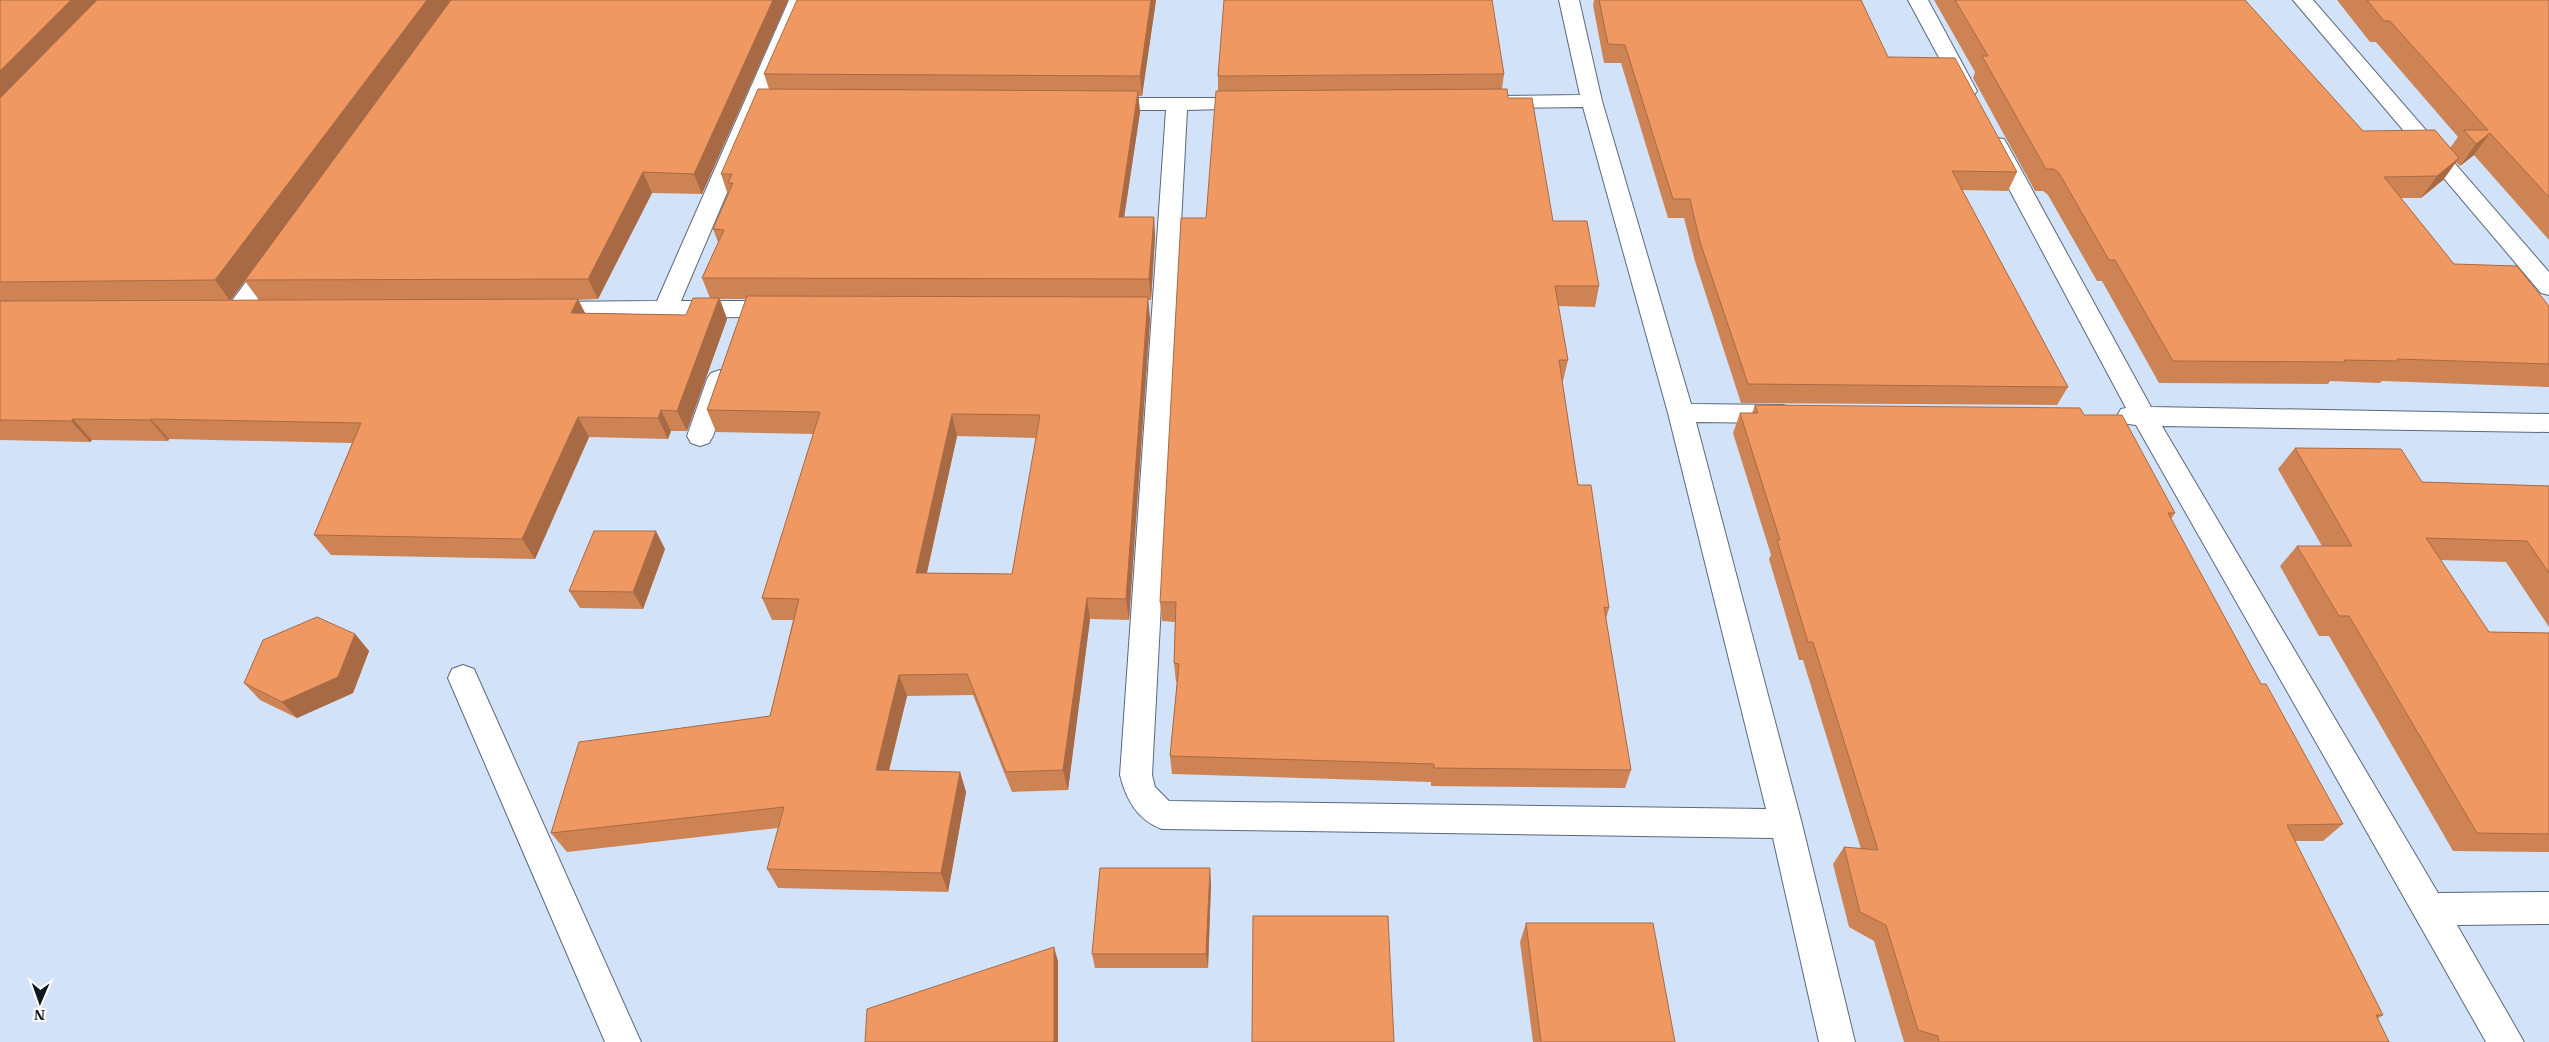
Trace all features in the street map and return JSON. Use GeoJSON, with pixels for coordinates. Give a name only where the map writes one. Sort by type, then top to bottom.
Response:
{"type":"FeatureCollection","features":[{"type":"Feature","properties":{"kind":"street"},"geometry":{"type":"LineString","coordinates":[[666,309],[766,102],[799,0]]}},
{"type":"Feature","properties":{"kind":"street"},"geometry":{"type":"LineString","coordinates":[[1569,0],[1592,102],[1681,413],[1786,824],[1837,1042]]}},
{"type":"Feature","properties":{"kind":"street"},"geometry":{"type":"LineString","coordinates":[[1918,0],[2144,417],[2506,1042]]}},
{"type":"Feature","properties":{"kind":"street"},"geometry":{"type":"LineString","coordinates":[[2303,0],[2549,287]]}},
{"type":"Feature","properties":{"kind":"street"},"geometry":{"type":"LineString","coordinates":[[1473,102],[1592,102]]}},
{"type":"Feature","properties":{"kind":"street"},"geometry":{"type":"LineString","coordinates":[[1079,104],[1276,103]]}},
{"type":"Feature","properties":{"kind":"street"},"geometry":{"type":"LineString","coordinates":[[1177,104],[1156,310],[1136,775],[1141,794],[1162,815],[1786,824]]}},
{"type":"Feature","properties":{"kind":"street"},"geometry":{"type":"LineString","coordinates":[[267,312],[227,312],[289,240]]}},
{"type":"Feature","properties":{"kind":"street"},"geometry":{"type":"LineString","coordinates":[[700,436],[745,309]]}},
{"type":"Feature","properties":{"kind":"street"},"geometry":{"type":"LineString","coordinates":[[526,310],[804,309]]}},
{"type":"Feature","properties":{"kind":"street"},"geometry":{"type":"LineString","coordinates":[[1681,413],[1809,414]]}},
{"type":"Feature","properties":{"kind":"street"},"geometry":{"type":"LineString","coordinates":[[2105,416],[2549,423]]}},
{"type":"Feature","properties":{"kind":"street"},"geometry":{"type":"LineString","coordinates":[[463,678],[623,1042]]}},
{"type":"Feature","properties":{"kind":"street"},"geometry":{"type":"LineString","coordinates":[[2429,909],[2549,908]]}},
{"type":"Feature","properties":{"kind":"building"},"geometry":{"type":"Polygon","coordinates":[[[0,0],[71,0],[0,71],[0,0]]]}},
{"type":"Feature","properties":{"kind":"building"},"geometry":{"type":"Polygon","coordinates":[[[97,0],[427,0],[215,280],[0,282],[0,98],[97,0]]]}},
{"type":"Feature","properties":{"kind":"building"},"geometry":{"type":"Polygon","coordinates":[[[451,0],[773,0],[694,174],[643,172],[588,279],[245,280],[451,0]]]}},
{"type":"Feature","properties":{"kind":"building"},"geometry":{"type":"Polygon","coordinates":[[[797,0],[1151,0],[1140,76],[764,74],[797,0]]]}},
{"type":"Feature","properties":{"kind":"building"},"geometry":{"type":"Polygon","coordinates":[[[1224,0],[1492,0],[1504,74],[1218,76],[1224,0]]]}},
{"type":"Feature","properties":{"kind":"building"},"geometry":{"type":"Polygon","coordinates":[[[1599,0],[1861,0],[1888,57],[1955,58],[2017,172],[1952,171],[2068,387],[1748,384],[1700,242],[1690,199],[1673,199],[1625,45],[1608,44],[1599,0]]]}},
{"type":"Feature","properties":{"kind":"building"},"geometry":{"type":"Polygon","coordinates":[[[1955,0],[2245,0],[2363,131],[2435,130],[2459,158],[2437,176],[2384,177],[2454,264],[2517,266],[2549,306],[2549,364],[2397,359],[2398,361],[2344,360],[2345,362],[2173,361],[2115,260],[2109,260],[2059,173],[2054,169],[2046,169],[1982,56],[1988,56],[1955,0]]]}},
{"type":"Feature","properties":{"kind":"building"},"geometry":{"type":"Polygon","coordinates":[[[2367,0],[2549,0],[2549,197],[2490,133],[2476,144],[2464,130],[2488,130],[2390,21],[2384,21],[2367,0]]]}},
{"type":"Feature","properties":{"kind":"building"},"geometry":{"type":"Polygon","coordinates":[[[758,89],[1138,91],[1119,217],[1154,217],[1149,279],[702,278],[724,230],[713,229],[733,183],[728,183],[732,174],[721,174],[758,89]]]}},
{"type":"Feature","properties":{"kind":"building"},"geometry":{"type":"Polygon","coordinates":[[[1507,89],[1508,98],[1532,98],[1553,221],[1587,221],[1599,286],[1555,286],[1568,360],[1559,360],[1578,485],[1591,485],[1609,608],[1604,607],[1631,770],[1434,768],[1434,764],[1170,756],[1179,664],[1174,663],[1176,602],[1160,602],[1181,218],[1206,218],[1216,91],[1507,89]]]}},
{"type":"Feature","properties":{"kind":"building"},"geometry":{"type":"Polygon","coordinates":[[[747,296],[1148,297],[1126,599],[1087,598],[1063,770],[1006,772],[967,674],[899,675],[876,770],[960,772],[941,873],[767,869],[784,807],[551,833],[579,742],[770,716],[799,599],[762,598],[820,412],[707,410],[747,296]],[[952,414],[916,573],[1012,574],[1040,415],[952,414]]]}},
{"type":"Feature","properties":{"kind":"building"},"geometry":{"type":"Polygon","coordinates":[[[693,298],[719,298],[677,411],[661,410],[658,418],[578,417],[522,539],[314,535],[361,423],[151,419],[0,420],[0,301],[578,299],[571,313],[686,315],[693,298]]]}},
{"type":"Feature","properties":{"kind":"building"},"geometry":{"type":"Polygon","coordinates":[[[1755,405],[2080,408],[2084,415],[2122,415],[2175,513],[2168,513],[2261,684],[2266,684],[2343,824],[2287,825],[2383,1015],[2376,1015],[2389,1042],[1939,1042],[1938,1036],[1918,1030],[1886,925],[1860,912],[1844,847],[1878,850],[1813,642],[1808,642],[1777,540],[1780,540],[1740,413],[1758,413],[1755,405]]]}},
{"type":"Feature","properties":{"kind":"building"},"geometry":{"type":"Polygon","coordinates":[[[2295,448],[2401,449],[2422,482],[2549,486],[2549,573],[2527,541],[2426,538],[2489,632],[2549,633],[2549,834],[2477,833],[2349,616],[2339,616],[2297,546],[2352,546],[2295,448]]]}},
{"type":"Feature","properties":{"kind":"building"},"geometry":{"type":"Polygon","coordinates":[[[594,531],[656,531],[633,592],[569,591],[594,531]]]}},
{"type":"Feature","properties":{"kind":"building"},"geometry":{"type":"Polygon","coordinates":[[[317,617],[355,634],[338,677],[282,702],[244,683],[263,640],[317,617]]]}},
{"type":"Feature","properties":{"kind":"building"},"geometry":{"type":"Polygon","coordinates":[[[1100,868],[1210,868],[1206,954],[1092,954],[1100,868]]]}},
{"type":"Feature","properties":{"kind":"building"},"geometry":{"type":"Polygon","coordinates":[[[1253,916],[1388,916],[1394,1042],[1252,1042],[1253,916]]]}},
{"type":"Feature","properties":{"kind":"building"},"geometry":{"type":"Polygon","coordinates":[[[1526,923],[1653,923],[1675,1042],[1541,1042],[1526,923]]]}},
{"type":"Feature","properties":{"kind":"building"},"geometry":{"type":"Polygon","coordinates":[[[1054,947],[1054,1042],[865,1042],[867,1009],[1054,947]]]}}]}
